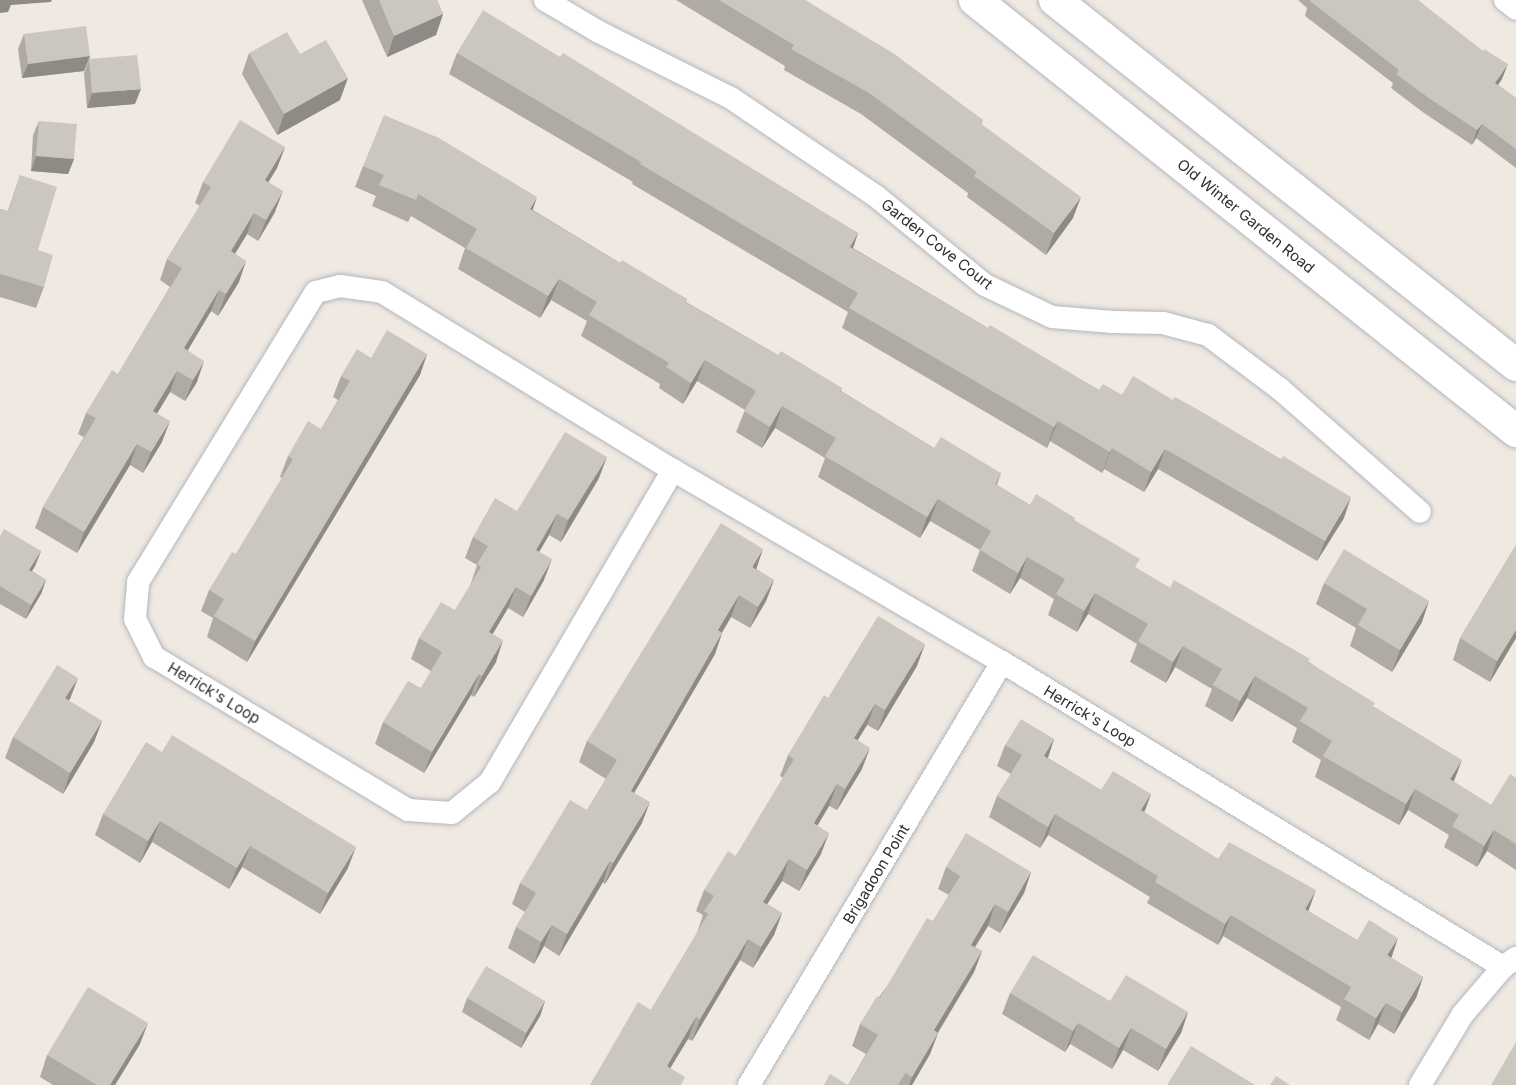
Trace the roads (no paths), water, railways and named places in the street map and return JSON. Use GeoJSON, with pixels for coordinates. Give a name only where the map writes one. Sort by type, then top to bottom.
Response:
{"type":"FeatureCollection","features":[{"type":"Feature","properties":{"kind":"main road","name":"Old Winter Garden Road"},"geometry":{"type":"LineString","coordinates":[[975,0],[1516,431]]}},
{"type":"Feature","properties":{"kind":"main road"},"geometry":{"type":"LineString","coordinates":[[1055,0],[1516,365]]}},
{"type":"Feature","properties":{"kind":"street","name":"Garden Cove Court"},"geometry":{"type":"LineString","coordinates":[[545,0],[599,32],[731,98],[876,197],[985,285],[1052,317],[1163,323],[1208,335],[1280,389],[1420,512]]}},
{"type":"Feature","properties":{"kind":"street"},"geometry":{"type":"LineString","coordinates":[[1504,0],[1516,9]]}},
{"type":"Feature","properties":{"kind":"street","name":"Herrick's Loop"},"geometry":{"type":"LineString","coordinates":[[674,470],[490,782],[452,813],[408,810],[164,664],[154,657],[135,619],[138,582],[316,292],[340,286],[382,292],[674,470],[1510,963]]}},
{"type":"Feature","properties":{"kind":"street","name":"Brigadoon Point"},"geometry":{"type":"LineString","coordinates":[[749,1085],[1002,662]]}},
{"type":"Feature","properties":{"kind":"street"},"geometry":{"type":"LineString","coordinates":[[1420,1085],[1463,1014],[1510,963]]}}]}
